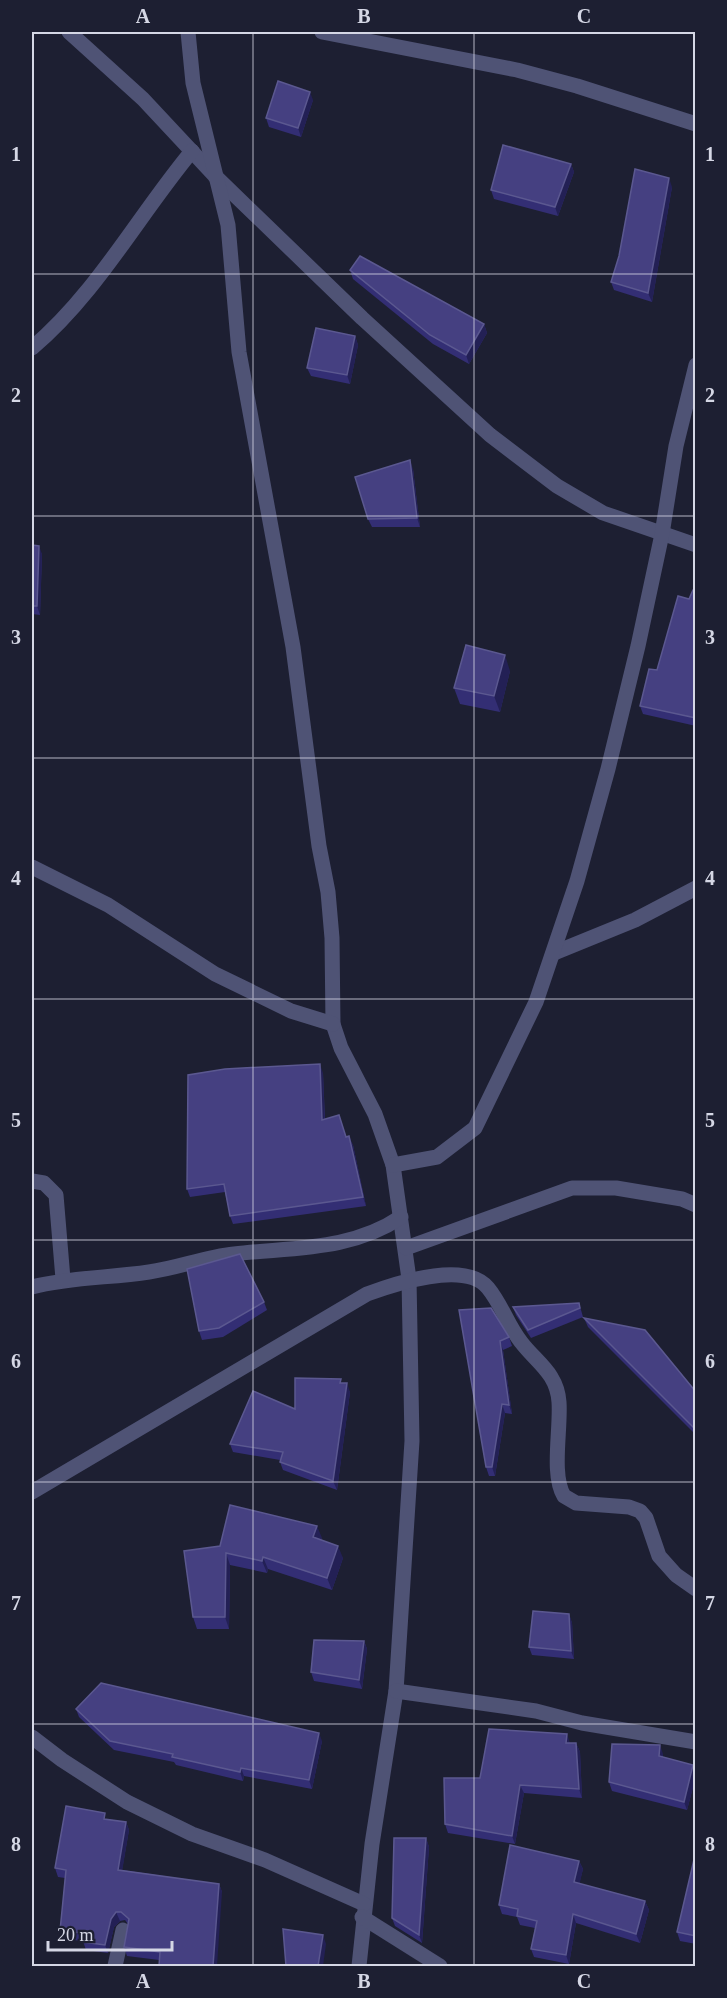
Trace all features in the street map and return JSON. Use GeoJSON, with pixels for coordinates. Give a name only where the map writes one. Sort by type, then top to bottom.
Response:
{"type":"FeatureCollection","features":[{"type":"Feature","properties":{"kind":"street"},"geometry":{"type":"LineString","coordinates":[[69,32],[143,99],[214,175],[362,318],[490,435],[578,500],[603,513],[696,545]]}},
{"type":"Feature","properties":{"kind":"street"},"geometry":{"type":"LineString","coordinates":[[188,32],[193,83],[228,225],[239,352],[293,647],[319,846],[328,892],[332,938],[333,1024],[341,1048],[375,1114],[393,1165],[409,1279],[412,1441],[396,1691],[363,1910],[359,1966]]}},
{"type":"Feature","properties":{"kind":"street"},"geometry":{"type":"LineString","coordinates":[[322,32],[517,70],[577,86],[696,124]]}},
{"type":"Feature","properties":{"kind":"street"},"geometry":{"type":"LineString","coordinates":[[32,348],[88,292],[163,186],[192,151]]}},
{"type":"Feature","properties":{"kind":"street"},"geometry":{"type":"LineString","coordinates":[[393,1165],[437,1157],[475,1128],[536,1002],[554,953],[608,769],[662,534],[676,446],[696,365]]}},
{"type":"Feature","properties":{"kind":"street"},"geometry":{"type":"LineString","coordinates":[[32,867],[108,905],[215,974],[291,1011],[333,1024]]}},
{"type":"Feature","properties":{"kind":"street"},"geometry":{"type":"LineString","coordinates":[[554,953],[635,920],[696,888]]}},
{"type":"Feature","properties":{"kind":"street"},"geometry":{"type":"LineString","coordinates":[[32,1181],[44,1183],[56,1195],[63,1279]]}},
{"type":"Feature","properties":{"kind":"street"},"geometry":{"type":"LineString","coordinates":[[406,1248],[572,1188],[616,1188],[682,1199],[696,1206]]}},
{"type":"Feature","properties":{"kind":"street"},"geometry":{"type":"LineString","coordinates":[[32,1287],[63,1279],[151,1272],[221,1256],[344,1243],[380,1231],[401,1217]]}},
{"type":"Feature","properties":{"kind":"street"},"geometry":{"type":"LineString","coordinates":[[32,1492],[367,1294],[409,1279],[463,1276],[486,1286],[508,1317],[517,1337],[551,1374],[559,1402],[558,1479],[564,1496],[576,1503],[629,1507],[640,1511],[646,1518],[659,1556],[676,1575],[696,1589]]}},
{"type":"Feature","properties":{"kind":"street"},"geometry":{"type":"LineString","coordinates":[[396,1691],[501,1705],[582,1723],[696,1742]]}},
{"type":"Feature","properties":{"kind":"street"},"geometry":{"type":"LineString","coordinates":[[32,1737],[62,1760],[127,1802],[192,1834],[265,1860],[363,1910],[440,1966]]}},
{"type":"Feature","properties":{"kind":"street"},"geometry":{"type":"LineString","coordinates":[[115,1966],[123,1930]]}},
{"type":"Feature","properties":{"kind":"building"},"geometry":{"type":"Polygon","coordinates":[[[278,81],[310,92],[298,128],[266,118],[278,81]]]}},
{"type":"Feature","properties":{"kind":"building"},"geometry":{"type":"Polygon","coordinates":[[[503,145],[571,164],[555,207],[491,190],[503,145]]]}},
{"type":"Feature","properties":{"kind":"building"},"geometry":{"type":"Polygon","coordinates":[[[635,169],[669,178],[648,293],[611,282],[619,256],[635,169]]]}},
{"type":"Feature","properties":{"kind":"building"},"geometry":{"type":"Polygon","coordinates":[[[360,256],[484,324],[466,355],[430,335],[350,270],[360,256]]]}},
{"type":"Feature","properties":{"kind":"building"},"geometry":{"type":"Polygon","coordinates":[[[316,328],[355,336],[347,375],[307,368],[316,328]]]}},
{"type":"Feature","properties":{"kind":"building"},"geometry":{"type":"Polygon","coordinates":[[[410,460],[417,518],[368,519],[355,477],[410,460]]]}},
{"type":"Feature","properties":{"kind":"building"},"geometry":{"type":"Polygon","coordinates":[[[32,545],[39,546],[37,606],[32,606],[32,545]]]}},
{"type":"Feature","properties":{"kind":"building"},"geometry":{"type":"Polygon","coordinates":[[[693,590],[696,590],[696,718],[640,706],[649,669],[657,670],[678,596],[689,599],[693,590]]]}},
{"type":"Feature","properties":{"kind":"building"},"geometry":{"type":"Polygon","coordinates":[[[466,645],[505,655],[494,696],[454,688],[466,645]]]}},
{"type":"Feature","properties":{"kind":"building"},"geometry":{"type":"Polygon","coordinates":[[[320,1064],[322,1120],[339,1115],[346,1137],[349,1136],[363,1197],[230,1216],[224,1184],[187,1189],[188,1075],[225,1069],[320,1064]]]}},
{"type":"Feature","properties":{"kind":"building"},"geometry":{"type":"Polygon","coordinates":[[[240,1254],[264,1302],[219,1328],[199,1331],[187,1269],[240,1254]]]}},
{"type":"Feature","properties":{"kind":"building"},"geometry":{"type":"Polygon","coordinates":[[[579,1303],[580,1308],[528,1330],[513,1307],[579,1303]]]}},
{"type":"Feature","properties":{"kind":"building"},"geometry":{"type":"Polygon","coordinates":[[[491,1308],[509,1337],[500,1341],[509,1405],[502,1404],[492,1467],[486,1467],[459,1310],[491,1308]]]}},
{"type":"Feature","properties":{"kind":"building"},"geometry":{"type":"Polygon","coordinates":[[[584,1318],[645,1330],[696,1392],[696,1430],[584,1318]]]}},
{"type":"Feature","properties":{"kind":"building"},"geometry":{"type":"Polygon","coordinates":[[[295,1378],[341,1379],[340,1383],[347,1383],[333,1481],[280,1462],[283,1452],[230,1444],[253,1391],[295,1409],[295,1378]]]}},
{"type":"Feature","properties":{"kind":"building"},"geometry":{"type":"Polygon","coordinates":[[[230,1505],[317,1526],[313,1537],[338,1546],[327,1578],[263,1557],[262,1561],[226,1553],[225,1617],[193,1617],[184,1551],[220,1546],[230,1505]]]}},
{"type":"Feature","properties":{"kind":"building"},"geometry":{"type":"Polygon","coordinates":[[[533,1611],[569,1614],[571,1651],[529,1647],[533,1611]]]}},
{"type":"Feature","properties":{"kind":"building"},"geometry":{"type":"Polygon","coordinates":[[[314,1640],[364,1641],[359,1680],[311,1672],[314,1640]]]}},
{"type":"Feature","properties":{"kind":"building"},"geometry":{"type":"Polygon","coordinates":[[[101,1683],[319,1733],[309,1780],[241,1768],[240,1772],[172,1757],[173,1754],[110,1741],[76,1709],[101,1683]]]}},
{"type":"Feature","properties":{"kind":"building"},"geometry":{"type":"Polygon","coordinates":[[[489,1729],[567,1734],[566,1743],[576,1743],[579,1789],[520,1785],[512,1836],[445,1824],[444,1778],[480,1778],[489,1729]]]}},
{"type":"Feature","properties":{"kind":"building"},"geometry":{"type":"Polygon","coordinates":[[[612,1744],[660,1745],[659,1756],[693,1765],[684,1802],[609,1782],[612,1744]]]}},
{"type":"Feature","properties":{"kind":"building"},"geometry":{"type":"Polygon","coordinates":[[[66,1806],[105,1813],[104,1819],[126,1822],[118,1870],[219,1884],[213,1966],[159,1966],[160,1952],[124,1947],[129,1919],[121,1912],[116,1912],[111,1919],[105,1945],[83,1942],[84,1933],[60,1931],[66,1870],[55,1868],[66,1806]]]}},
{"type":"Feature","properties":{"kind":"building"},"geometry":{"type":"Polygon","coordinates":[[[394,1838],[426,1838],[419,1935],[392,1918],[394,1838]]]}},
{"type":"Feature","properties":{"kind":"building"},"geometry":{"type":"Polygon","coordinates":[[[510,1845],[579,1861],[574,1882],[645,1901],[636,1934],[573,1914],[566,1955],[531,1949],[537,1921],[517,1916],[518,1909],[499,1905],[510,1845]]]}},
{"type":"Feature","properties":{"kind":"building"},"geometry":{"type":"Polygon","coordinates":[[[696,1851],[696,1936],[677,1932],[696,1851]]]}},
{"type":"Feature","properties":{"kind":"building"},"geometry":{"type":"Polygon","coordinates":[[[283,1929],[323,1935],[318,1966],[286,1966],[283,1929]]]}}]}
